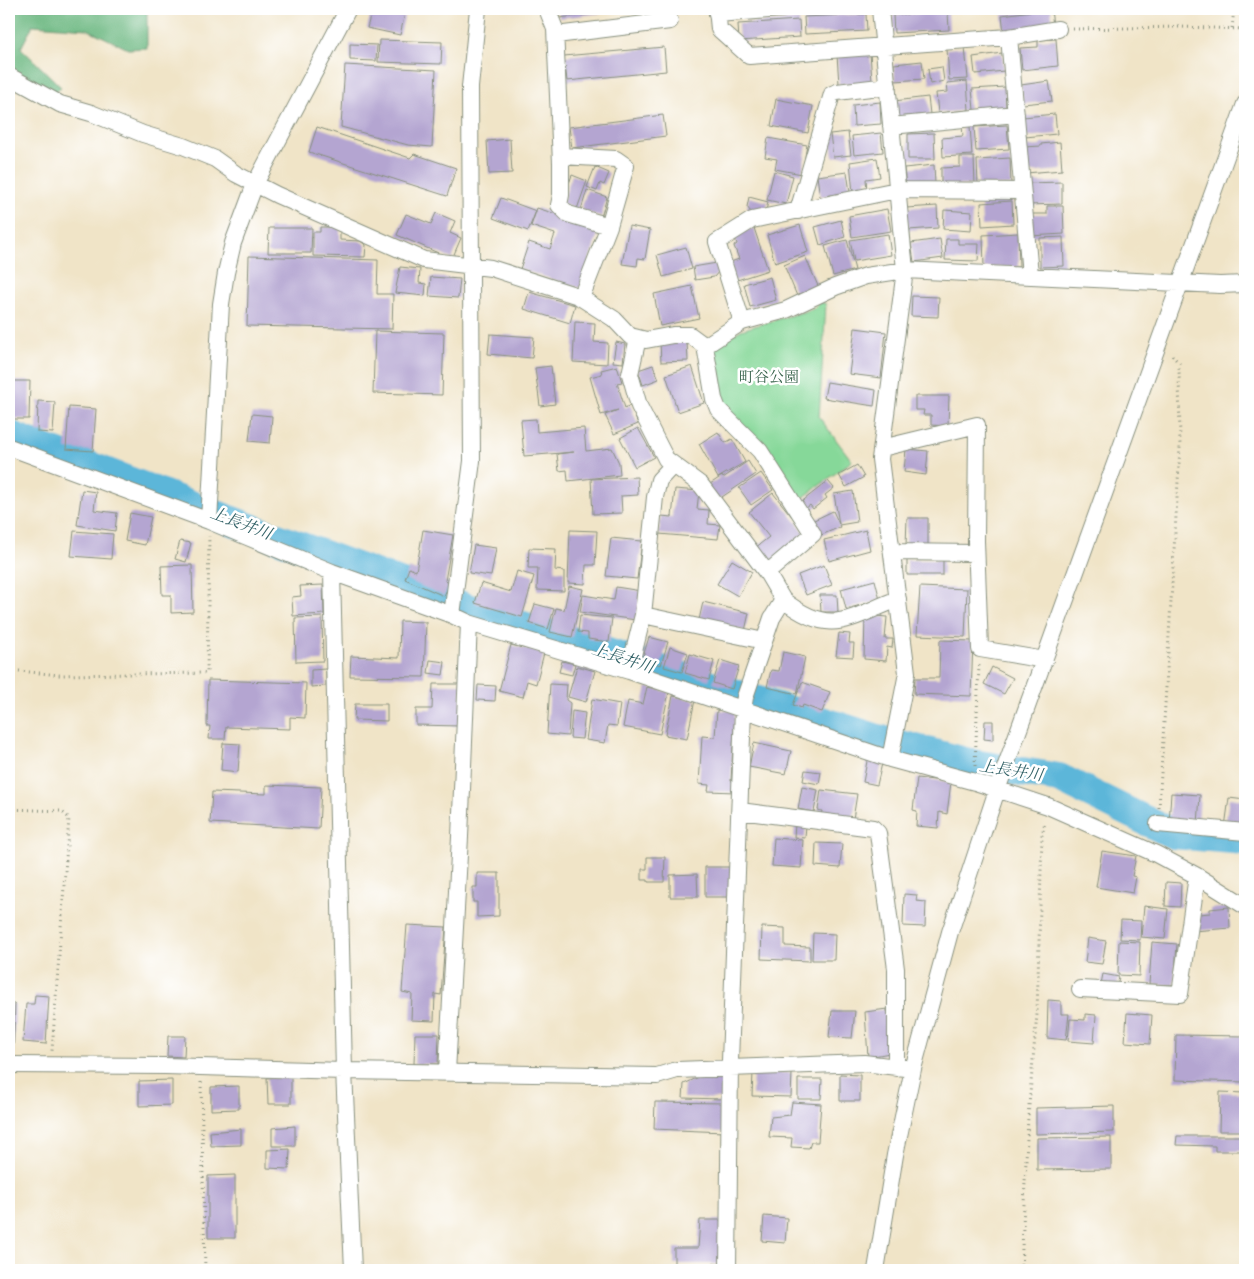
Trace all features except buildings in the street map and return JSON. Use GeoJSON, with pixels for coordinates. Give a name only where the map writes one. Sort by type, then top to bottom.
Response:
{"type":"FeatureCollection","features":[{"type":"Feature","properties":{"kind":"street"},"geometry":{"type":"LineString","coordinates":[[209,521],[221,304],[233,243],[255,184],[348,9]]}},
{"type":"Feature","properties":{"kind":"street"},"geometry":{"type":"LineString","coordinates":[[452,615],[472,461],[470,87],[478,9]]}},
{"type":"Feature","properties":{"kind":"street"},"geometry":{"type":"LineString","coordinates":[[547,9],[556,35],[561,156],[561,195],[559,205],[568,214],[609,226]]}},
{"type":"Feature","properties":{"kind":"street"},"geometry":{"type":"LineString","coordinates":[[782,9],[717,11],[719,29],[749,56],[1009,37],[1058,29]]}},
{"type":"Feature","properties":{"kind":"street"},"geometry":{"type":"LineString","coordinates":[[880,9],[905,270],[880,459],[907,673],[890,759]]}},
{"type":"Feature","properties":{"kind":"street"},"geometry":{"type":"LineString","coordinates":[[556,35],[670,21]]}},
{"type":"Feature","properties":{"kind":"street"},"geometry":{"type":"LineString","coordinates":[[1009,37],[1030,275]]}},
{"type":"Feature","properties":{"kind":"street"},"geometry":{"type":"LineString","coordinates":[[9,76],[60,104],[91,113],[143,134],[183,146],[215,159],[236,174],[255,184],[424,260],[491,268],[581,298],[614,319],[630,336],[646,340],[673,334],[690,335],[705,346],[714,399],[718,409],[760,451],[813,534],[767,573]]}},
{"type":"Feature","properties":{"kind":"street"},"geometry":{"type":"LineString","coordinates":[[798,211],[832,94],[888,86]]}},
{"type":"Feature","properties":{"kind":"street"},"geometry":{"type":"LineString","coordinates":[[876,1270],[893,1164],[913,1069],[950,932],[997,790],[1245,104]]}},
{"type":"Feature","properties":{"kind":"street"},"geometry":{"type":"LineString","coordinates":[[891,126],[1016,114]]}},
{"type":"Feature","properties":{"kind":"street"},"geometry":{"type":"LineString","coordinates":[[561,156],[616,159],[626,166],[609,226],[581,298]]}},
{"type":"Feature","properties":{"kind":"street"},"geometry":{"type":"LineString","coordinates":[[742,322],[718,242],[752,220],[897,190],[1022,192]]}},
{"type":"Feature","properties":{"kind":"street"},"geometry":{"type":"LineString","coordinates":[[705,346],[742,322],[786,310],[835,286],[866,276],[905,270],[1181,283],[1245,284]]}},
{"type":"Feature","properties":{"kind":"street"},"geometry":{"type":"LineString","coordinates":[[638,338],[630,374],[640,406],[666,459],[701,485],[767,573],[783,600],[800,614],[823,622],[848,621],[898,599]]}},
{"type":"Feature","properties":{"kind":"street"},"geometry":{"type":"LineString","coordinates":[[882,448],[977,425],[976,553],[980,650],[1045,660]]}},
{"type":"Feature","properties":{"kind":"street"},"geometry":{"type":"LineString","coordinates":[[9,447],[209,521],[332,572],[452,615],[469,623],[629,671],[890,759],[975,782],[1048,806],[1156,854],[1197,876],[1245,906]]}},
{"type":"Feature","properties":{"kind":"street"},"geometry":{"type":"LineString","coordinates":[[629,671],[643,615],[654,497],[659,480],[673,464]]}},
{"type":"Feature","properties":{"kind":"street"},"geometry":{"type":"LineString","coordinates":[[892,552],[976,553]]}},
{"type":"Feature","properties":{"kind":"street"},"geometry":{"type":"LineString","coordinates":[[332,572],[344,1071],[353,1270]]}},
{"type":"Feature","properties":{"kind":"street"},"geometry":{"type":"LineString","coordinates":[[728,1270],[730,1067],[745,697],[772,618],[783,600]]}},
{"type":"Feature","properties":{"kind":"street"},"geometry":{"type":"LineString","coordinates":[[643,615],[764,641]]}},
{"type":"Feature","properties":{"kind":"street"},"geometry":{"type":"LineString","coordinates":[[447,1072],[469,623]]}},
{"type":"Feature","properties":{"kind":"street"},"geometry":{"type":"LineString","coordinates":[[740,811],[873,828],[878,833],[896,969],[896,1068]]}},
{"type":"Feature","properties":{"kind":"street"},"geometry":{"type":"LineString","coordinates":[[1158,824],[1245,832]]}},
{"type":"Feature","properties":{"kind":"street"},"geometry":{"type":"LineString","coordinates":[[1080,989],[1180,994],[1197,876]]}},
{"type":"Feature","properties":{"kind":"street"},"geometry":{"type":"LineString","coordinates":[[9,1065],[657,1076],[677,1070],[864,1063],[913,1069]]}},
{"type":"Feature","properties":{"kind":"path"},"geometry":{"type":"LineString","coordinates":[[1232,28],[1234,9]]}},
{"type":"Feature","properties":{"kind":"path"},"geometry":{"type":"LineString","coordinates":[[1058,29],[1179,27],[1245,29]]}},
{"type":"Feature","properties":{"kind":"path"},"geometry":{"type":"LineString","coordinates":[[1160,342],[1179,363],[1180,447],[1161,766]]}},
{"type":"Feature","properties":{"kind":"path"},"geometry":{"type":"LineString","coordinates":[[9,670],[59,675],[207,672],[209,521]]}},
{"type":"Feature","properties":{"kind":"path"},"geometry":{"type":"LineString","coordinates":[[975,782],[980,650]]}},
{"type":"Feature","properties":{"kind":"path"},"geometry":{"type":"LineString","coordinates":[[1021,1270],[1028,1117],[1036,1014],[1042,835],[1048,806]]}},
{"type":"Feature","properties":{"kind":"path"},"geometry":{"type":"LineString","coordinates":[[9,809],[62,810],[69,818],[51,1066]]}},
{"type":"Feature","properties":{"kind":"path"},"geometry":{"type":"LineString","coordinates":[[201,1067],[204,1270]]}},
{"type":"Feature","properties":{"kind":"green space"},"geometry":{"type":"Polygon","coordinates":[[[9,9],[147,9],[147,48],[128,49],[87,29],[33,25],[21,48],[61,87],[49,99],[9,68],[9,9]]]}},
{"type":"Feature","properties":{"kind":"green space","name":"町谷公園"},"geometry":{"type":"Polygon","coordinates":[[[820,302],[826,304],[819,417],[852,461],[796,503],[719,400],[709,349],[741,330],[813,309],[820,302]]]}},
{"type":"Feature","properties":{"kind":"waterway","name":"上長井川"},"geometry":{"type":"LineString","coordinates":[[9,435],[253,529],[473,610],[878,739],[973,764],[1059,778],[1173,834],[1245,840]]}}]}
